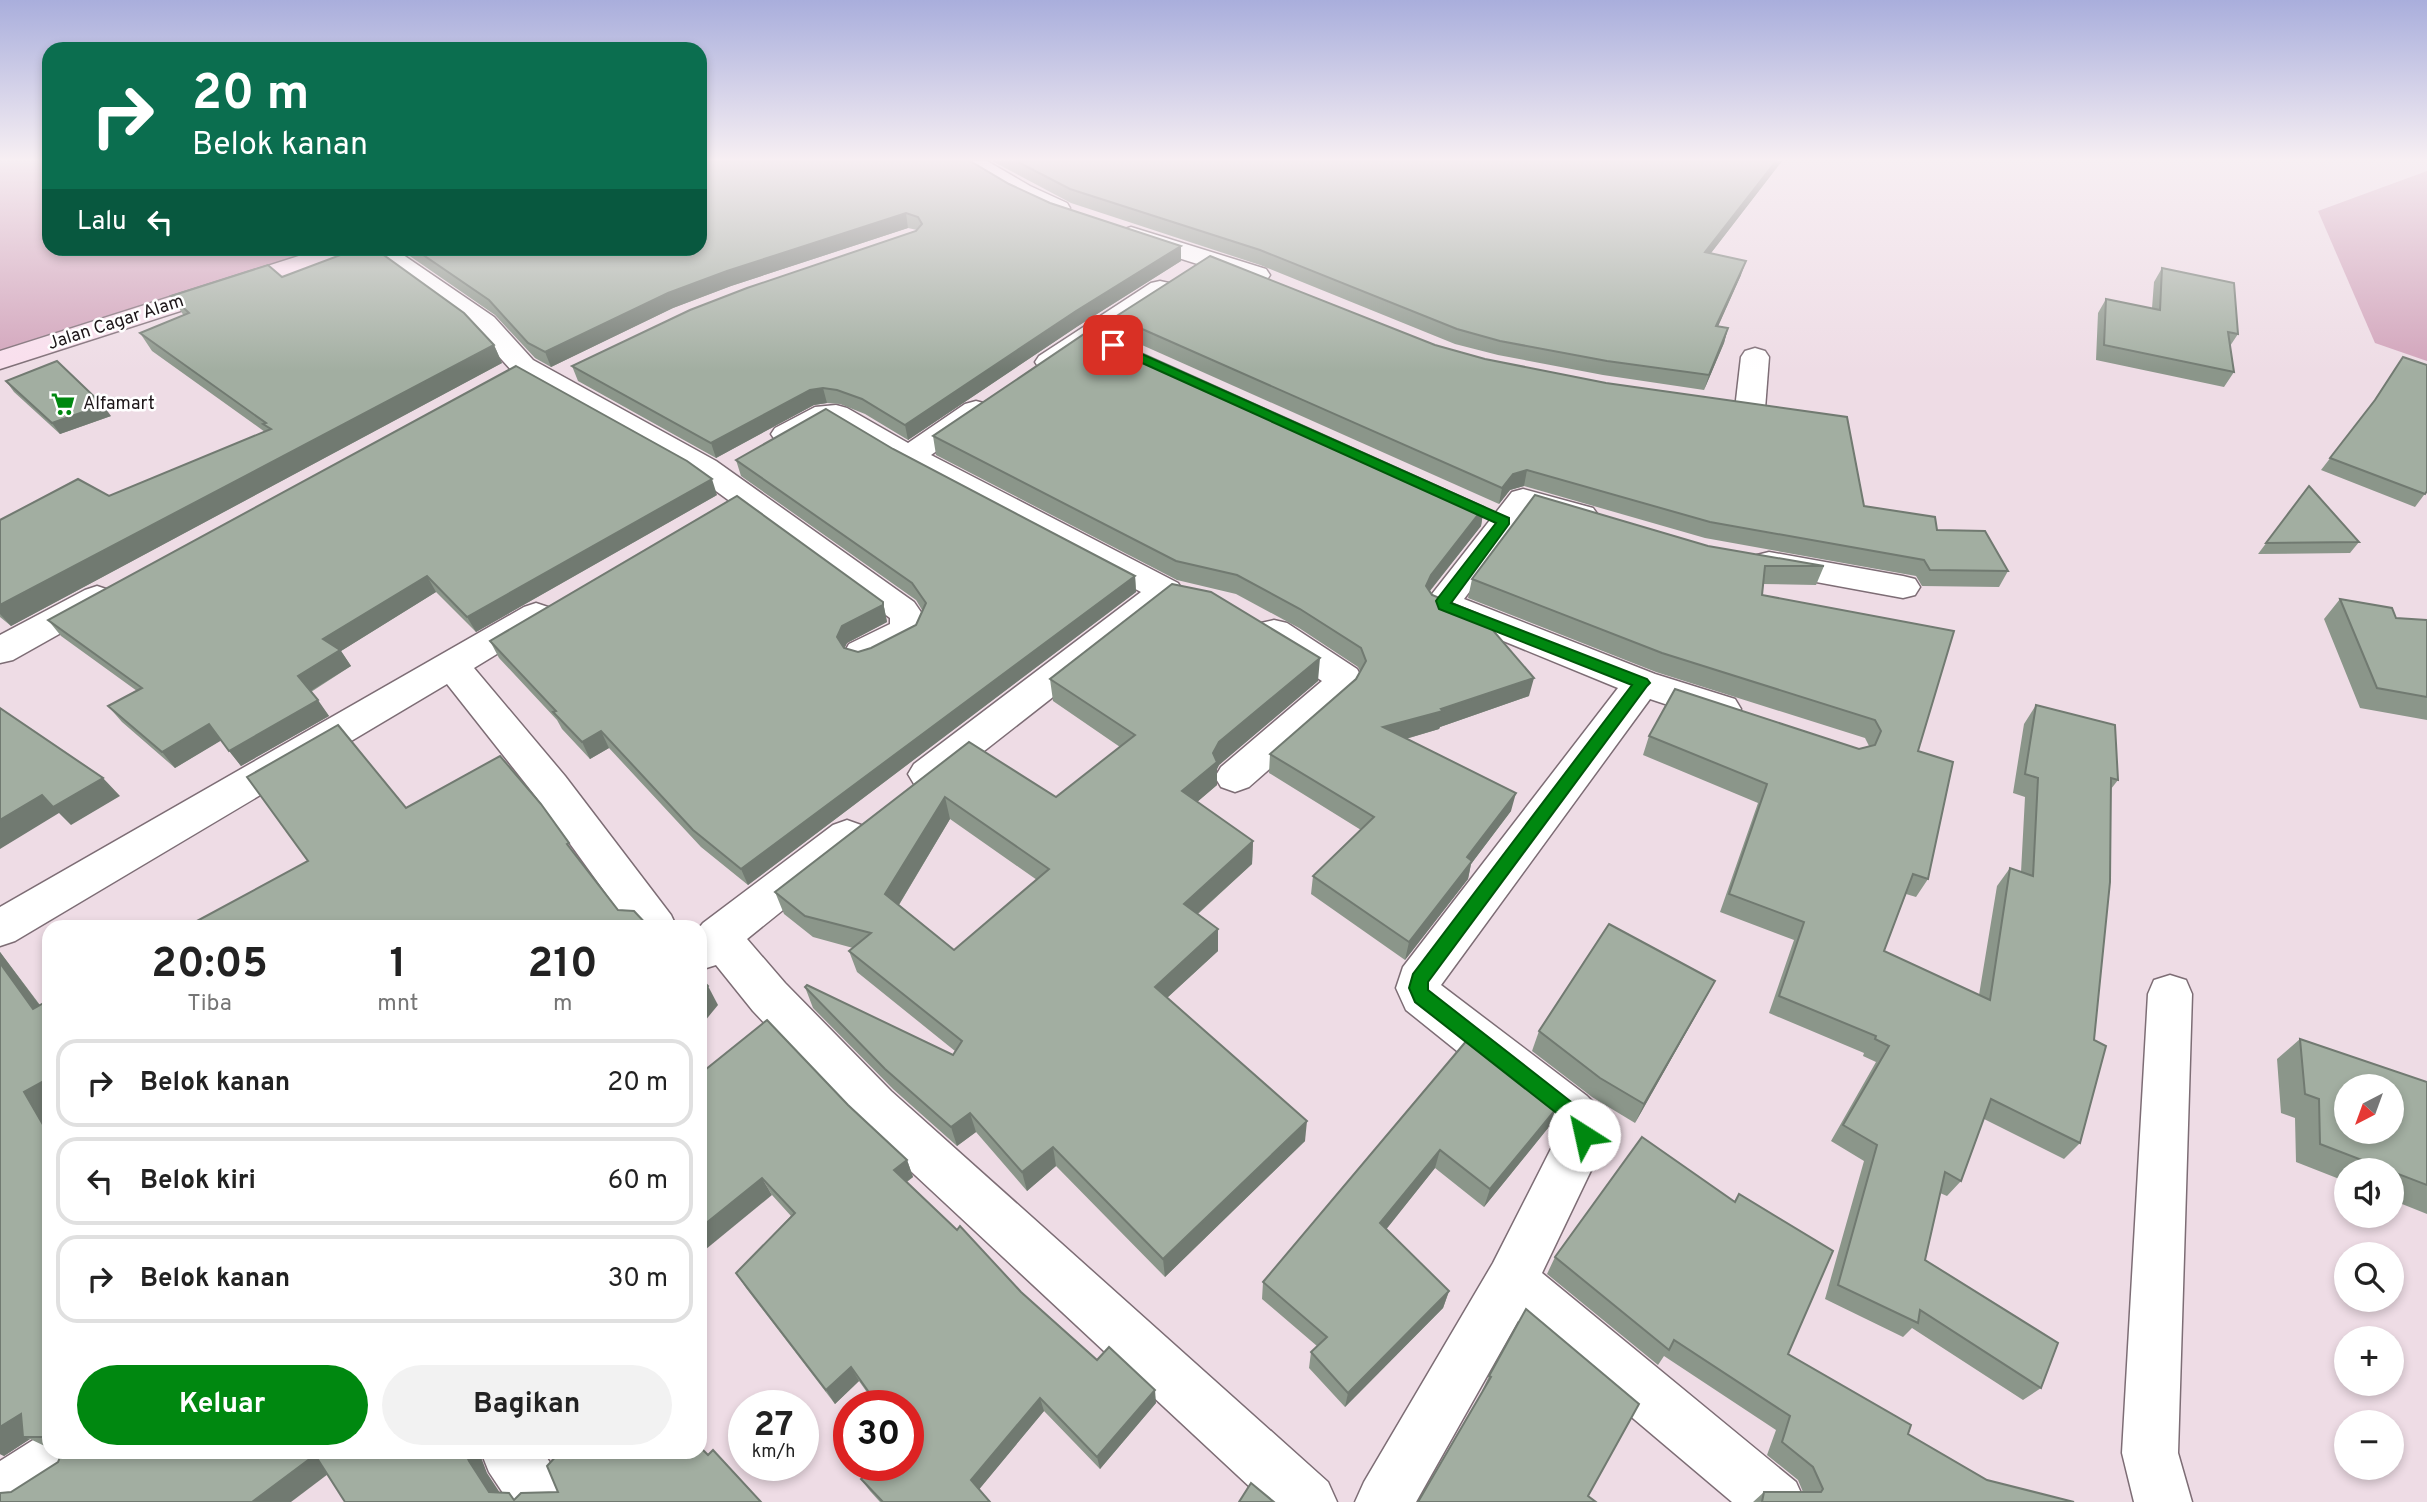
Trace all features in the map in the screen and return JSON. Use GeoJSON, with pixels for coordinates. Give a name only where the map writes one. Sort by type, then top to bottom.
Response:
{"type":"FeatureCollection","features":[{"type":"Feature","properties":{"kind":"street"},"geometry":{"type":"LineString","coordinates":[[1120,231],[1287,287]]}},
{"type":"Feature","properties":{"kind":"street","name":"Jalan Cagar Alam"},"geometry":{"type":"LineString","coordinates":[[0,360],[327,256]]}},
{"type":"Feature","properties":{"kind":"street"},"geometry":{"type":"LineString","coordinates":[[387,256],[484,323],[537,374],[740,470],[902,610],[909,621],[904,632],[862,653]]}},
{"type":"Feature","properties":{"kind":"street"},"geometry":{"type":"LineString","coordinates":[[909,456],[1089,334],[1208,259]]}},
{"type":"Feature","properties":{"kind":"street"},"geometry":{"type":"LineString","coordinates":[[1089,334],[1126,351]]}},
{"type":"Feature","properties":{"kind":"street"},"geometry":{"type":"LineString","coordinates":[[1750,409],[1755,358]]}},
{"type":"Feature","properties":{"kind":"street"},"geometry":{"type":"LineString","coordinates":[[709,516],[740,470],[826,413],[836,414],[909,456],[1166,591],[1201,598]]}},
{"type":"Feature","properties":{"kind":"street"},"geometry":{"type":"LineString","coordinates":[[1606,522],[1523,499],[1492,515],[1443,601],[1444,606],[1642,683],[1759,721]]}},
{"type":"Feature","properties":{"kind":"street"},"geometry":{"type":"LineString","coordinates":[[1742,558],[1903,587]]}},
{"type":"Feature","properties":{"kind":"street"},"geometry":{"type":"LineString","coordinates":[[0,651],[122,584]]}},
{"type":"Feature","properties":{"kind":"street"},"geometry":{"type":"LineString","coordinates":[[905,792],[1166,591]]}},
{"type":"Feature","properties":{"kind":"street"},"geometry":{"type":"LineString","coordinates":[[0,928],[568,597]]}},
{"type":"Feature","properties":{"kind":"street"},"geometry":{"type":"LineString","coordinates":[[1235,777],[1292,730],[1339,687],[1344,678],[1247,616]]}},
{"type":"Feature","properties":{"kind":"street"},"geometry":{"type":"LineString","coordinates":[[451,664],[551,788],[650,920]]}},
{"type":"Feature","properties":{"kind":"street"},"geometry":{"type":"LineString","coordinates":[[1384,1502],[1511,1281],[1584,1135],[1581,1122],[1422,996],[1418,988],[1419,980],[1642,683]]}},
{"type":"Feature","properties":{"kind":"street"},"geometry":{"type":"LineString","coordinates":[[872,818],[709,944],[769,997],[874,1106],[1308,1502]]}},
{"type":"Feature","properties":{"kind":"street"},"geometry":{"type":"LineString","coordinates":[[2163,1502],[2151,1453],[2170,994]]}},
{"type":"Feature","properties":{"kind":"street"},"geometry":{"type":"LineString","coordinates":[[1511,1281],[1776,1502]]}},
{"type":"Feature","properties":{"kind":"street"},"geometry":{"type":"LineString","coordinates":[[0,1494],[53,1459]]}},
{"type":"Feature","properties":{"kind":"street"},"geometry":{"type":"LineString","coordinates":[[514,1459],[543,1502]]}},
{"type":"Feature","properties":{"kind":"shaded area"},"geometry":{"type":"Polygon","coordinates":[[[0,231],[42,231],[42,256],[307,256],[0,356],[0,231]]]}},
{"type":"Feature","properties":{"kind":"shaded area"},"geometry":{"type":"Polygon","coordinates":[[[2327,231],[2427,231],[2427,361],[2375,343],[2327,231]]]}},
{"type":"Feature","properties":{"kind":"building"},"geometry":{"type":"Polygon","coordinates":[[[707,231],[850,231],[668,293],[545,352],[528,343],[489,300],[425,256],[707,256],[707,231]]]}},
{"type":"Feature","properties":{"kind":"building"},"geometry":{"type":"Polygon","coordinates":[[[916,231],[1136,231],[1181,246],[1076,311],[905,425],[862,399],[823,388],[810,390],[711,443],[572,366],[690,310],[916,231]]]}},
{"type":"Feature","properties":{"kind":"building"},"geometry":{"type":"Polygon","coordinates":[[[1201,231],[1721,231],[1705,252],[1746,261],[1716,326],[1728,328],[1709,375],[1607,361],[1500,341],[1457,329],[1260,250],[1201,231]]]}},
{"type":"Feature","properties":{"kind":"building"},"geometry":{"type":"Polygon","coordinates":[[[338,256],[385,256],[464,313],[494,345],[0,605],[0,520],[78,479],[109,496],[271,429],[140,333],[189,313],[171,296],[268,265],[282,277],[338,256]]]}},
{"type":"Feature","properties":{"kind":"building"},"geometry":{"type":"Polygon","coordinates":[[[1210,256],[1435,345],[1485,359],[1606,383],[1847,417],[1864,506],[1935,517],[1937,530],[1985,531],[2008,571],[1930,570],[1924,560],[1710,522],[1527,470],[1513,474],[1502,488],[1115,317],[1210,256]]]}},
{"type":"Feature","properties":{"kind":"building"},"geometry":{"type":"Polygon","coordinates":[[[2162,268],[2234,283],[2238,334],[2228,332],[2234,372],[2104,345],[2106,299],[2160,310],[2162,268]]]}},
{"type":"Feature","properties":{"kind":"building"},"geometry":{"type":"Polygon","coordinates":[[[1090,330],[1484,507],[1431,575],[1426,586],[1432,595],[1479,614],[1534,678],[1441,709],[1443,711],[1383,727],[1516,793],[1467,857],[1472,861],[1409,942],[1313,876],[1374,817],[1270,754],[1356,679],[1366,661],[1361,648],[1300,609],[1237,575],[1176,561],[933,436],[1090,330]]]}},
{"type":"Feature","properties":{"kind":"building"},"geometry":{"type":"Polygon","coordinates":[[[2403,357],[2427,365],[2425,494],[2330,458],[2375,400],[2403,357]]]}},
{"type":"Feature","properties":{"kind":"building","name":"Alfamart"},"geometry":{"type":"Polygon","coordinates":[[[57,361],[103,405],[52,423],[6,381],[57,361]]]}},
{"type":"Feature","properties":{"kind":"building"},"geometry":{"type":"Polygon","coordinates":[[[516,366],[687,461],[712,479],[467,617],[427,576],[323,639],[340,650],[298,676],[318,700],[229,751],[209,724],[162,752],[108,706],[142,688],[48,620],[516,366]]]}},
{"type":"Feature","properties":{"kind":"building"},"geometry":{"type":"Polygon","coordinates":[[[826,409],[893,449],[1135,576],[741,869],[693,830],[601,731],[582,742],[490,641],[737,496],[883,602],[883,605],[842,626],[837,637],[844,648],[858,652],[871,648],[916,625],[926,603],[912,583],[736,460],[826,409]]]}},
{"type":"Feature","properties":{"kind":"building"},"geometry":{"type":"Polygon","coordinates":[[[2309,486],[2359,542],[2266,543],[2309,486]]]}},
{"type":"Feature","properties":{"kind":"building"},"geometry":{"type":"Polygon","coordinates":[[[1535,495],[1708,546],[1824,566],[1765,566],[1762,595],[1954,631],[1918,751],[1953,762],[1928,879],[1913,874],[1884,951],[1990,1000],[2010,868],[2033,876],[2038,778],[2025,774],[2036,705],[2115,725],[2118,780],[2111,778],[2110,882],[2094,1040],[2106,1046],[2080,1143],[1991,1099],[1961,1181],[1945,1172],[1925,1260],[2058,1343],[2041,1388],[1920,1310],[1918,1323],[1838,1285],[1877,1145],[1843,1125],[1889,1046],[1875,1039],[1876,1036],[1779,996],[1804,922],[1729,894],[1767,784],[1649,736],[1675,689],[1859,749],[1875,745],[1881,731],[1875,720],[1662,653],[1472,579],[1535,495]]]}},
{"type":"Feature","properties":{"kind":"building"},"geometry":{"type":"Polygon","coordinates":[[[1172,584],[1211,592],[1320,658],[1219,742],[1213,753],[1217,762],[1182,791],[1253,841],[1184,904],[1218,929],[1155,987],[1307,1121],[1163,1259],[1053,1147],[1022,1172],[970,1113],[951,1127],[885,1069],[805,987],[807,985],[953,1055],[962,1041],[849,951],[871,933],[805,916],[775,892],[969,742],[1056,797],[1135,735],[1050,679],[1172,584]],[[945,797],[885,894],[954,950],[1049,869],[945,797]]]}},
{"type":"Feature","properties":{"kind":"building"},"geometry":{"type":"Polygon","coordinates":[[[2340,599],[2392,608],[2396,618],[2427,620],[2427,697],[2377,688],[2340,599]]]}},
{"type":"Feature","properties":{"kind":"building"},"geometry":{"type":"Polygon","coordinates":[[[0,708],[103,778],[53,807],[42,795],[0,820],[0,708]]]}},
{"type":"Feature","properties":{"kind":"building"},"geometry":{"type":"Polygon","coordinates":[[[338,725],[406,808],[500,756],[541,804],[569,843],[567,844],[618,910],[634,911],[642,920],[199,920],[308,861],[247,777],[338,725]]]}},
{"type":"Feature","properties":{"kind":"building"},"geometry":{"type":"Polygon","coordinates":[[[1609,924],[1715,981],[1644,1104],[1600,1078],[1539,1031],[1609,924]]]}},
{"type":"Feature","properties":{"kind":"building"},"geometry":{"type":"Polygon","coordinates":[[[0,963],[33,1009],[42,1004],[42,1082],[24,1092],[42,1123],[42,1437],[23,1437],[21,1414],[0,1427],[0,963]]]}},
{"type":"Feature","properties":{"kind":"building"},"geometry":{"type":"Polygon","coordinates":[[[767,1020],[848,1105],[907,1160],[894,1170],[957,1230],[960,1226],[1021,1292],[1097,1360],[1109,1347],[1155,1390],[1097,1457],[1040,1398],[971,1480],[990,1502],[883,1502],[863,1481],[924,1481],[924,1390],[867,1390],[851,1367],[826,1390],[736,1273],[795,1213],[762,1178],[707,1222],[707,1068],[767,1020]]]}},
{"type":"Feature","properties":{"kind":"building"},"geometry":{"type":"Polygon","coordinates":[[[1468,1039],[1556,1109],[1490,1189],[1440,1150],[1380,1223],[1449,1291],[1348,1393],[1311,1352],[1327,1337],[1263,1282],[1468,1039]]]}},
{"type":"Feature","properties":{"kind":"building"},"geometry":{"type":"Polygon","coordinates":[[[2300,1039],[2403,1074],[2334,1074],[2334,1144],[2404,1144],[2404,1074],[2427,1082],[2427,1185],[2404,1176],[2404,1158],[2357,1158],[2320,1144],[2319,1099],[2305,1094],[2300,1039]]]}},
{"type":"Feature","properties":{"kind":"building"},"geometry":{"type":"Polygon","coordinates":[[[1642,1137],[1735,1202],[1739,1194],[1833,1251],[1788,1354],[1911,1425],[1908,1434],[1987,1480],[2074,1502],[1762,1502],[1764,1492],[1821,1492],[1823,1489],[1813,1467],[1782,1442],[1790,1416],[1674,1340],[1669,1350],[1555,1257],[1642,1137]]]}},
{"type":"Feature","properties":{"kind":"building"},"geometry":{"type":"Polygon","coordinates":[[[1526,1309],[1639,1404],[1588,1496],[1596,1502],[1418,1502],[1491,1377],[1489,1376],[1526,1309]]]}},
{"type":"Feature","properties":{"kind":"building"},"geometry":{"type":"Polygon","coordinates":[[[713,1450],[728,1466],[728,1481],[742,1481],[761,1502],[345,1502],[318,1459],[468,1459],[489,1492],[509,1493],[514,1500],[521,1493],[558,1492],[547,1466],[554,1459],[707,1459],[707,1454],[713,1450]]]}},
{"type":"Feature","properties":{"kind":"building"},"geometry":{"type":"Polygon","coordinates":[[[59,1459],[310,1459],[252,1502],[0,1502],[0,1493],[11,1492],[59,1459]]]}},
{"type":"Feature","properties":{"kind":"building"},"geometry":{"type":"Polygon","coordinates":[[[1251,1483],[1274,1502],[1239,1502],[1251,1483]]]}},
{"type":"Feature","properties":{"kind":"place","name":"Alfamart"},"geometry":{"type":"Point","coordinates":[63,404]}},
{"type":"Feature","properties":{"kind":"route"},"geometry":{"type":"LineString","coordinates":[[1113,345],[1504,521],[1443,601],[1444,606],[1642,683],[1419,980],[1418,988],[1422,996],[1570,1112],[1581,1122],[1584,1135]]}}]}
